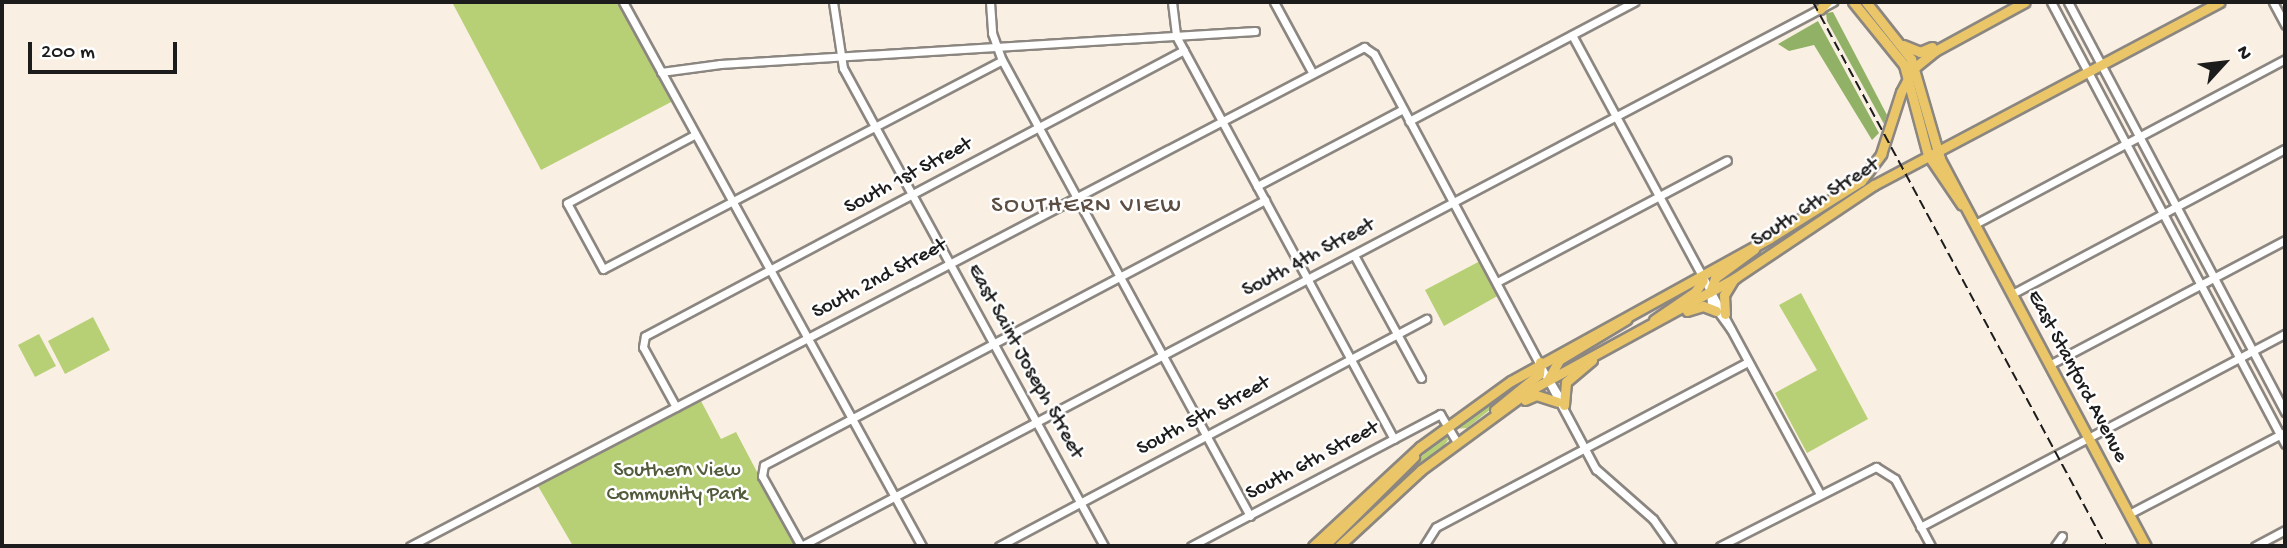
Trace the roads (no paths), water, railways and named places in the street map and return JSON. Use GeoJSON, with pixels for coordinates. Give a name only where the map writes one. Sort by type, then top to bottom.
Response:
{"type":"FeatureCollection","features":[{"type":"Feature","properties":{"kind":"main road","name":"East Stanford Avenue"},"geometry":{"type":"LineString","coordinates":[[1853,2],[1892,45],[1908,76],[1932,153],[1975,224],[2146,546]]}},
{"type":"Feature","properties":{"kind":"main road","name":"East Stanford Avenue"},"geometry":{"type":"LineString","coordinates":[[1866,2],[1901,44],[1914,68],[1932,153]]}},
{"type":"Feature","properties":{"kind":"main road"},"geometry":{"type":"LineString","coordinates":[[1908,76],[1914,68],[1947,44],[2025,2]]}},
{"type":"Feature","properties":{"kind":"main road","name":"South 6th Street"},"geometry":{"type":"LineString","coordinates":[[1374,513],[1491,416],[1548,380],[1735,278],[1874,185],[2219,2]]}},
{"type":"Feature","properties":{"kind":"main road"},"geometry":{"type":"LineString","coordinates":[[1901,44],[1920,52],[1947,44]]}},
{"type":"Feature","properties":{"kind":"main road","name":"South 6th Street"},"geometry":{"type":"LineString","coordinates":[[1447,427],[1540,362],[1644,305],[1702,277],[1832,201],[1875,164],[1908,76]]}},
{"type":"Feature","properties":{"kind":"main road"},"geometry":{"type":"LineString","coordinates":[[1710,292],[1715,278],[1740,264],[1757,245]]}},
{"type":"Feature","properties":{"kind":"main road"},"geometry":{"type":"LineString","coordinates":[[1651,324],[1657,314],[1695,292],[1702,277]]}},
{"type":"Feature","properties":{"kind":"main road"},"geometry":{"type":"LineString","coordinates":[[1628,336],[1645,333],[1697,306],[1721,313],[1724,295],[1735,278]]}},
{"type":"Feature","properties":{"kind":"main road"},"geometry":{"type":"LineString","coordinates":[[1548,380],[1559,360],[1612,332],[1644,305]]}},
{"type":"Feature","properties":{"kind":"main road"},"geometry":{"type":"LineString","coordinates":[[1491,416],[1503,415],[1536,395],[1562,407],[1566,382],[1602,350]]}},
{"type":"Feature","properties":{"kind":"main road"},"geometry":{"type":"LineString","coordinates":[[1491,416],[1502,400],[1539,374],[1540,362]]}},
{"type":"Feature","properties":{"kind":"main road"},"geometry":{"type":"LineString","coordinates":[[1313,546],[1420,447],[1447,427]]}},
{"type":"Feature","properties":{"kind":"main road"},"geometry":{"type":"LineString","coordinates":[[1324,546],[1406,468],[1420,447]]}},
{"type":"Feature","properties":{"kind":"main road"},"geometry":{"type":"LineString","coordinates":[[1339,546],[1374,513]]}},
{"type":"Feature","properties":{"kind":"main road"},"geometry":{"type":"LineString","coordinates":[[1347,546],[1374,513]]}},
{"type":"Feature","properties":{"kind":"street"},"geometry":{"type":"LineString","coordinates":[[623,2],[731,203],[922,546]]}},
{"type":"Feature","properties":{"kind":"street"},"geometry":{"type":"LineString","coordinates":[[833,2],[839,57]]}},
{"type":"Feature","properties":{"kind":"street"},"geometry":{"type":"LineString","coordinates":[[990,2],[996,47],[1002,60],[1250,516]]}},
{"type":"Feature","properties":{"kind":"street"},"geometry":{"type":"LineString","coordinates":[[1172,2],[1176,36],[1394,439]]}},
{"type":"Feature","properties":{"kind":"street"},"geometry":{"type":"LineString","coordinates":[[1274,2],[1312,72]]}},
{"type":"Feature","properties":{"kind":"street"},"geometry":{"type":"LineString","coordinates":[[1409,121],[1634,2]]}},
{"type":"Feature","properties":{"kind":"street","name":"South 4th Street"},"geometry":{"type":"LineString","coordinates":[[800,546],[896,498],[1833,2]]}},
{"type":"Feature","properties":{"kind":"street"},"geometry":{"type":"LineString","coordinates":[[2051,2],[2240,358],[2283,433],[2285,444]]}},
{"type":"Feature","properties":{"kind":"street"},"geometry":{"type":"LineString","coordinates":[[2068,2],[2285,412]]}},
{"type":"Feature","properties":{"kind":"street"},"geometry":{"type":"LineString","coordinates":[[2273,2],[2285,25]]}},
{"type":"Feature","properties":{"kind":"street"},"geometry":{"type":"LineString","coordinates":[[661,72],[839,57],[1255,31]]}},
{"type":"Feature","properties":{"kind":"street"},"geometry":{"type":"LineString","coordinates":[[1572,35],[1820,494]]}},
{"type":"Feature","properties":{"kind":"street","name":"South 2nd Street"},"geometry":{"type":"LineString","coordinates":[[410,546],[1356,48],[1367,48],[1403,109]]}},
{"type":"Feature","properties":{"kind":"street","name":"South 1st Street"},"geometry":{"type":"LineString","coordinates":[[676,407],[643,346],[643,339],[649,333],[1184,50]]}},
{"type":"Feature","properties":{"kind":"street","name":"East Saint Joseph Street"},"geometry":{"type":"LineString","coordinates":[[839,57],[1104,546]]}},
{"type":"Feature","properties":{"kind":"street"},"geometry":{"type":"LineString","coordinates":[[1975,224],[2285,59]]}},
{"type":"Feature","properties":{"kind":"street"},"geometry":{"type":"LineString","coordinates":[[694,135],[568,203],[603,269],[1002,60]]}},
{"type":"Feature","properties":{"kind":"street"},"geometry":{"type":"LineString","coordinates":[[1257,186],[1403,109],[1584,449],[1602,477],[1653,519],[1672,546]]}},
{"type":"Feature","properties":{"kind":"street"},"geometry":{"type":"LineString","coordinates":[[2012,295],[2285,149]]}},
{"type":"Feature","properties":{"kind":"street"},"geometry":{"type":"LineString","coordinates":[[1497,282],[1727,160]]}},
{"type":"Feature","properties":{"kind":"street"},"geometry":{"type":"LineString","coordinates":[[800,546],[761,469],[1265,200]]}},
{"type":"Feature","properties":{"kind":"street"},"geometry":{"type":"LineString","coordinates":[[2049,365],[2285,240]]}},
{"type":"Feature","properties":{"kind":"street"},"geometry":{"type":"LineString","coordinates":[[1354,255],[1421,378]]}},
{"type":"Feature","properties":{"kind":"street","name":"South 5th Street"},"geometry":{"type":"LineString","coordinates":[[999,546],[1426,319]]}},
{"type":"Feature","properties":{"kind":"street"},"geometry":{"type":"LineString","coordinates":[[1920,527],[2285,334]]}},
{"type":"Feature","properties":{"kind":"street"},"geometry":{"type":"LineString","coordinates":[[1424,546],[1436,527],[1748,362]]}},
{"type":"Feature","properties":{"kind":"street","name":"South 6th Street"},"geometry":{"type":"LineString","coordinates":[[1191,546],[1440,414],[1447,427]]}},
{"type":"Feature","properties":{"kind":"street"},"geometry":{"type":"LineString","coordinates":[[1447,427],[1457,442]]}},
{"type":"Feature","properties":{"kind":"street"},"geometry":{"type":"LineString","coordinates":[[2129,514],[2283,433]]}},
{"type":"Feature","properties":{"kind":"street"},"geometry":{"type":"LineString","coordinates":[[1720,546],[1865,470],[1880,468],[1895,479],[1931,546]]}},
{"type":"Feature","properties":{"kind":"street"},"geometry":{"type":"LineString","coordinates":[[2255,546],[2285,530]]}},
{"type":"Feature","properties":{"kind":"street"},"geometry":{"type":"LineString","coordinates":[[2055,546],[2062,536]]}},
{"type":"Feature","properties":{"kind":"railway"},"geometry":{"type":"LineString","coordinates":[[1813,2],[2106,546]]}},
{"type":"Feature","properties":{"kind":"district","name":"SOUTHERN VIEW"},"geometry":{"type":"Point","coordinates":[1087,207]}},
{"type":"Feature","properties":{"kind":"park label","name":"Southern View Community Park"},"geometry":{"type":"Point","coordinates":[677,484]}}]}
